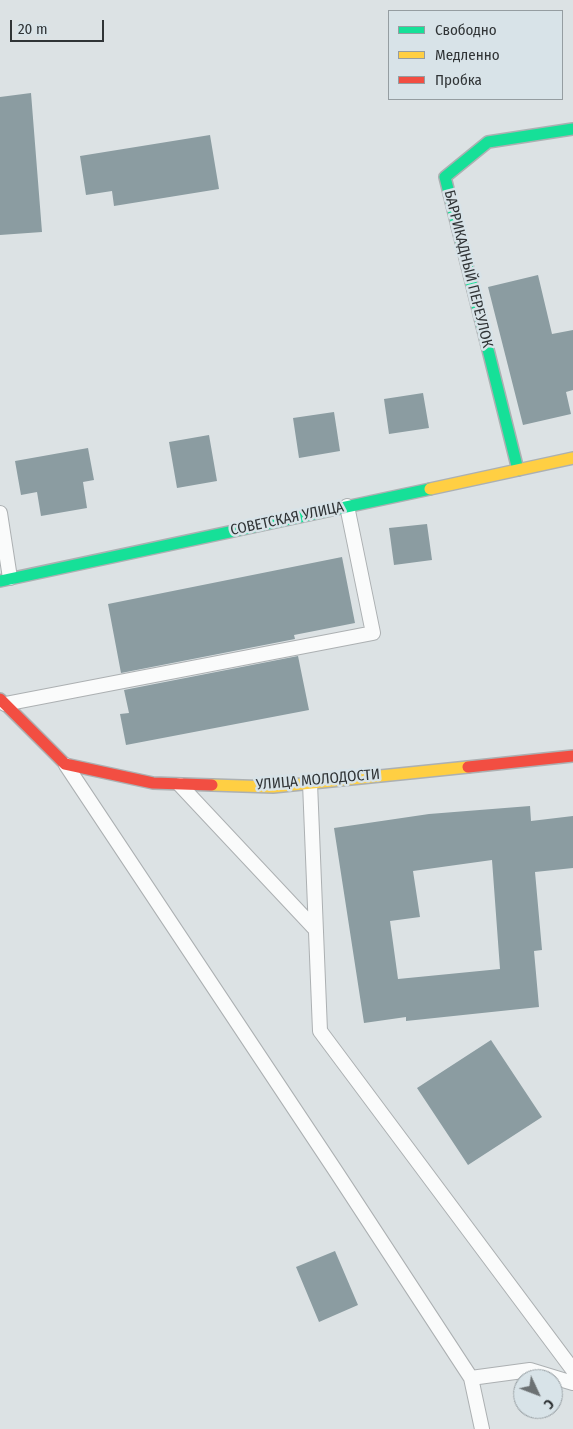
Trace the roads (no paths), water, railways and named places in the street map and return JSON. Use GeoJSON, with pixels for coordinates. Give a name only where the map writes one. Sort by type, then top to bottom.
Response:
{"type":"FeatureCollection","features":[{"type":"Feature","properties":{"kind":"street","name":"БАРРИКАДНЫЙ ПЕРЕУЛОК"},"geometry":{"type":"LineString","coordinates":[[518,470],[445,177],[488,142],[573,130]]}},
{"type":"Feature","properties":{"kind":"street","name":"СОВЕТСКАЯ УЛИЦА"},"geometry":{"type":"LineString","coordinates":[[5,580],[573,458]]}},
{"type":"Feature","properties":{"kind":"street"},"geometry":{"type":"LineString","coordinates":[[3,702],[65,764]]}},
{"type":"Feature","properties":{"kind":"street","name":"УЛИЦА МОЛОДОСТИ"},"geometry":{"type":"LineString","coordinates":[[65,764],[153,783],[273,787],[573,756]]}},
{"type":"Feature","properties":{"kind":"lane"},"geometry":{"type":"LineString","coordinates":[[3,702],[373,633],[347,506]]}},
{"type":"Feature","properties":{"kind":"lane"},"geometry":{"type":"LineString","coordinates":[[0,513],[5,580]]}},
{"type":"Feature","properties":{"kind":"lane"},"geometry":{"type":"LineString","coordinates":[[65,764],[343,1181],[471,1378],[482,1429]]}},
{"type":"Feature","properties":{"kind":"lane"},"geometry":{"type":"LineString","coordinates":[[310,783],[320,1031],[573,1370]]}},
{"type":"Feature","properties":{"kind":"lane"},"geometry":{"type":"LineString","coordinates":[[179,784],[316,930]]}},
{"type":"Feature","properties":{"kind":"lane"},"geometry":{"type":"LineString","coordinates":[[471,1378],[530,1370],[573,1383]]}}]}
